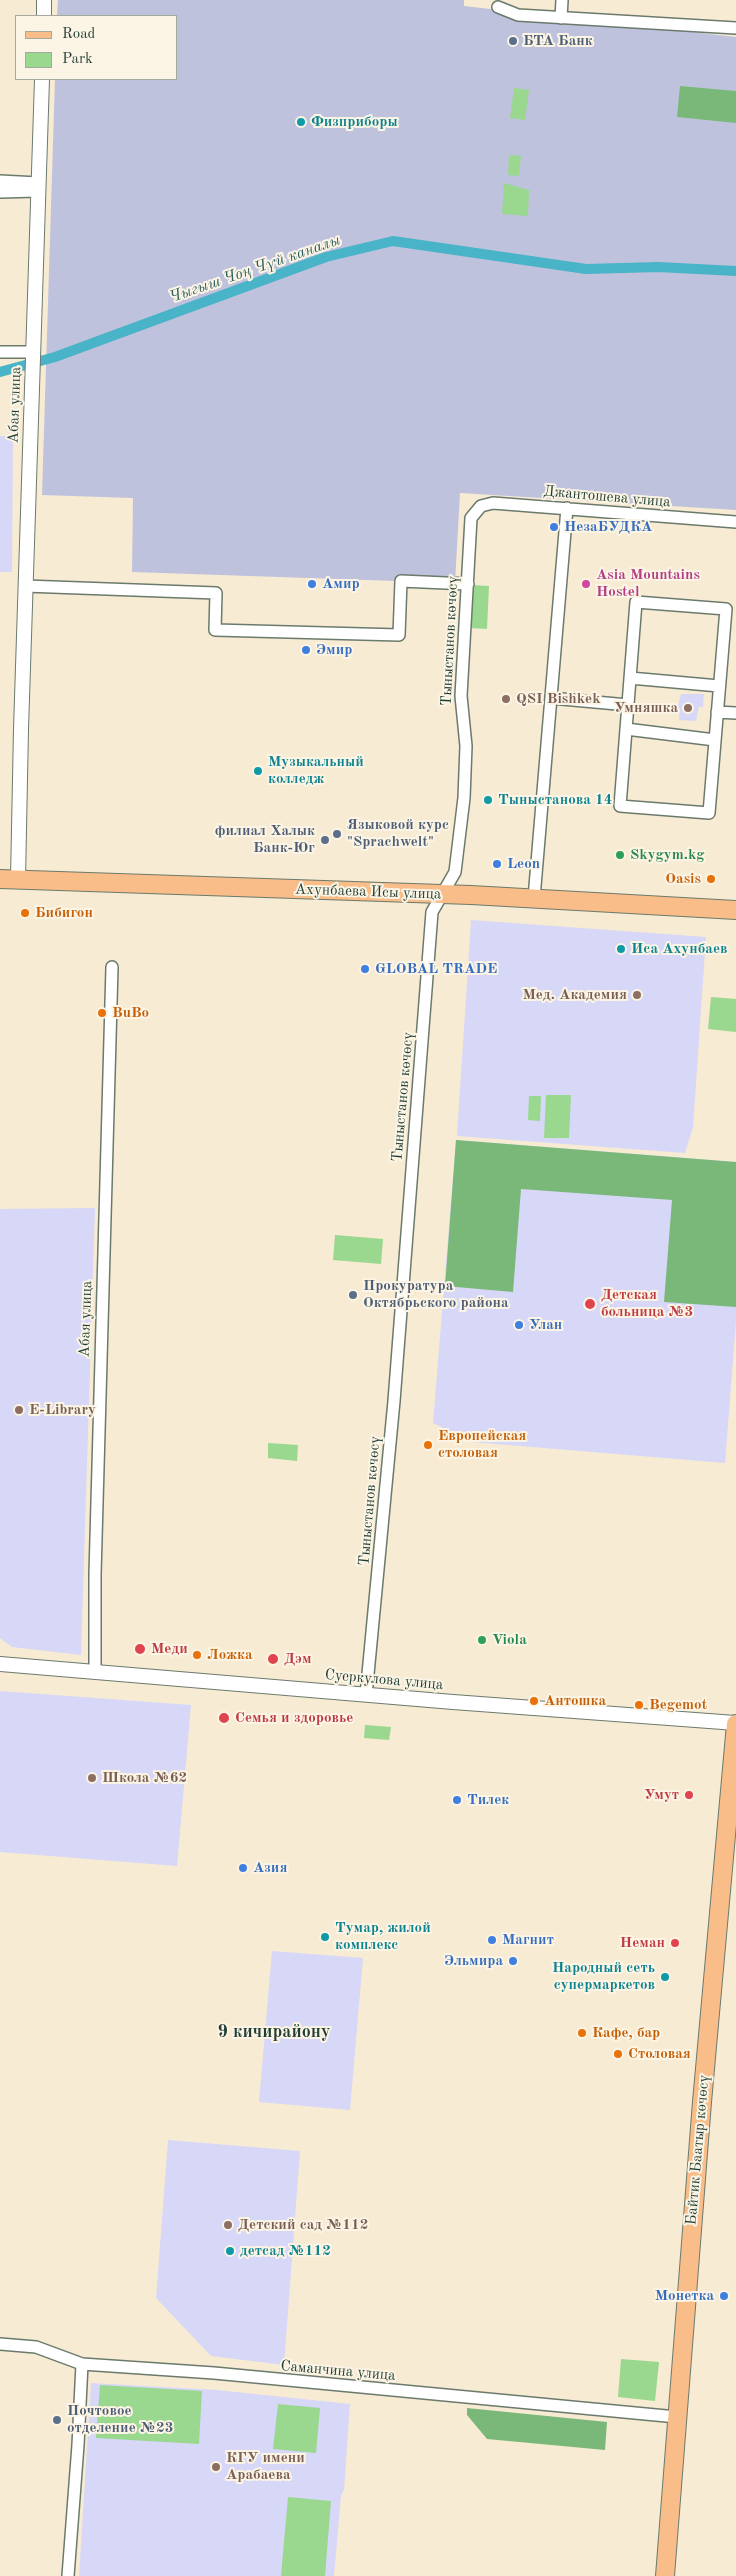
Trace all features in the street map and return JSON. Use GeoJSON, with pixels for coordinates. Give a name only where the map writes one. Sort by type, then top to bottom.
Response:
{"type":"FeatureCollection","features":[{"type":"Feature","properties":{"kind":"main road","name":"Ахунбаева Исы улица"},"geometry":{"type":"LineString","coordinates":[[0,879],[440,894],[736,910]]}},
{"type":"Feature","properties":{"kind":"main road","name":"Байтик Баатыр көчөсү"},"geometry":{"type":"LineString","coordinates":[[665,2576],[702,2102],[736,1723]]}},
{"type":"Feature","properties":{"kind":"street"},"geometry":{"type":"LineString","coordinates":[[44,0],[44,15]]}},
{"type":"Feature","properties":{"kind":"street"},"geometry":{"type":"LineString","coordinates":[[561,18],[562,0]]}},
{"type":"Feature","properties":{"kind":"street"},"geometry":{"type":"LineString","coordinates":[[498,7],[518,15],[736,28]]}},
{"type":"Feature","properties":{"kind":"street","name":"Абая улица"},"geometry":{"type":"LineString","coordinates":[[18,879],[25,586],[42,80]]}},
{"type":"Feature","properties":{"kind":"street"},"geometry":{"type":"LineString","coordinates":[[0,181],[38,187]]}},
{"type":"Feature","properties":{"kind":"street"},"geometry":{"type":"LineString","coordinates":[[0,192],[38,187]]}},
{"type":"Feature","properties":{"kind":"street","name":"Абая улица"},"geometry":{"type":"LineString","coordinates":[[0,352],[33,361]]}},
{"type":"Feature","properties":{"kind":"street","name":"Джантошева улица"},"geometry":{"type":"LineString","coordinates":[[476,509],[493,503],[736,522]]}},
{"type":"Feature","properties":{"kind":"street"},"geometry":{"type":"LineString","coordinates":[[534,898],[567,508]]}},
{"type":"Feature","properties":{"kind":"street","name":"Тыныстанов көчөсү"},"geometry":{"type":"LineString","coordinates":[[366,1695],[394,1401],[432,912],[440,894],[455,872],[464,798],[466,758],[461,696],[472,518],[476,509]]}},
{"type":"Feature","properties":{"kind":"street"},"geometry":{"type":"LineString","coordinates":[[25,586],[216,593],[215,630],[398,635],[401,581],[468,584]]}},
{"type":"Feature","properties":{"kind":"street"},"geometry":{"type":"LineString","coordinates":[[636,602],[726,609],[719,686],[709,813],[620,806],[636,602]]}},
{"type":"Feature","properties":{"kind":"street"},"geometry":{"type":"LineString","coordinates":[[630,678],[719,686]]}},
{"type":"Feature","properties":{"kind":"street"},"geometry":{"type":"LineString","coordinates":[[551,698],[628,705]]}},
{"type":"Feature","properties":{"kind":"street"},"geometry":{"type":"LineString","coordinates":[[717,712],[736,713]]}},
{"type":"Feature","properties":{"kind":"street"},"geometry":{"type":"LineString","coordinates":[[626,729],[715,740]]}},
{"type":"Feature","properties":{"kind":"street","name":"Абая улица"},"geometry":{"type":"LineString","coordinates":[[95,1672],[95,1574],[112,966]]}},
{"type":"Feature","properties":{"kind":"street","name":"Суеркулова улица"},"geometry":{"type":"LineString","coordinates":[[0,1664],[366,1695],[736,1723]]}},
{"type":"Feature","properties":{"kind":"street","name":"Саманчина улица"},"geometry":{"type":"LineString","coordinates":[[0,2344],[36,2346],[82,2364],[214,2373],[677,2417]]}},
{"type":"Feature","properties":{"kind":"street"},"geometry":{"type":"LineString","coordinates":[[68,2576],[82,2364]]}},
{"type":"Feature","properties":{"kind":"shaded area"},"geometry":{"type":"Polygon","coordinates":[[[58,0],[464,0],[464,6],[736,37],[736,510],[460,493],[455,583],[132,572],[133,498],[42,495],[55,80],[178,80],[178,15],[57,15],[58,0]]]}},
{"type":"Feature","properties":{"kind":"shaded area"},"geometry":{"type":"Polygon","coordinates":[[[0,436],[13,436],[12,572],[0,572],[0,436]]]}},
{"type":"Feature","properties":{"kind":"shaded area","name":"Умняшка"},"geometry":{"type":"Polygon","coordinates":[[[681,694],[704,694],[703,707],[699,707],[696,721],[679,720],[680,710],[677,709],[681,694]]]}},
{"type":"Feature","properties":{"kind":"shaded area"},"geometry":{"type":"Polygon","coordinates":[[[471,920],[706,937],[693,1127],[685,1153],[457,1136],[471,920]]]}},
{"type":"Feature","properties":{"kind":"shaded area","name":"Детская больница №3"},"geometry":{"type":"Polygon","coordinates":[[[456,1140],[736,1162],[736,1321],[725,1463],[472,1442],[433,1423],[456,1140]]]}},
{"type":"Feature","properties":{"kind":"shaded area"},"geometry":{"type":"Polygon","coordinates":[[[95,1208],[81,1655],[12,1647],[0,1638],[0,1209],[95,1208]]]}},
{"type":"Feature","properties":{"kind":"shaded area","name":"Школа №62"},"geometry":{"type":"Polygon","coordinates":[[[0,1691],[191,1705],[177,1866],[0,1852],[0,1691]]]}},
{"type":"Feature","properties":{"kind":"shaded area"},"geometry":{"type":"Polygon","coordinates":[[[272,1951],[363,1958],[350,2110],[259,2102],[272,1951]]]}},
{"type":"Feature","properties":{"kind":"shaded area","name":"Детский сад №112"},"geometry":{"type":"Polygon","coordinates":[[[168,2140],[300,2151],[284,2365],[211,2356],[156,2298],[168,2140]]]}},
{"type":"Feature","properties":{"kind":"shaded area","name":"КГУ имени Арабаева"},"geometry":{"type":"Polygon","coordinates":[[[91,2383],[217,2390],[350,2404],[344,2490],[341,2495],[334,2576],[79,2576],[91,2383]]]}},
{"type":"Feature","properties":{"kind":"green space"},"geometry":{"type":"Polygon","coordinates":[[[680,86],[736,91],[736,123],[677,117],[680,86]]]}},
{"type":"Feature","properties":{"kind":"green space"},"geometry":{"type":"Polygon","coordinates":[[[514,88],[529,90],[525,120],[510,118],[514,88]]]}},
{"type":"Feature","properties":{"kind":"green space"},"geometry":{"type":"Polygon","coordinates":[[[509,155],[521,156],[519,176],[508,175],[509,155]]]}},
{"type":"Feature","properties":{"kind":"green space"},"geometry":{"type":"Polygon","coordinates":[[[504,183],[529,190],[528,216],[502,214],[504,183]]]}},
{"type":"Feature","properties":{"kind":"green space"},"geometry":{"type":"Polygon","coordinates":[[[472,585],[489,586],[487,629],[470,628],[472,585]]]}},
{"type":"Feature","properties":{"kind":"green space"},"geometry":{"type":"Polygon","coordinates":[[[711,997],[736,999],[736,1032],[708,1029],[711,997]]]}},
{"type":"Feature","properties":{"kind":"green space"},"geometry":{"type":"Polygon","coordinates":[[[546,1095],[571,1095],[569,1138],[544,1138],[546,1095]]]}},
{"type":"Feature","properties":{"kind":"green space"},"geometry":{"type":"Polygon","coordinates":[[[529,1096],[541,1096],[540,1121],[528,1120],[529,1096]]]}},
{"type":"Feature","properties":{"kind":"green space"},"geometry":{"type":"Polygon","coordinates":[[[456,1140],[736,1162],[736,1307],[664,1302],[672,1200],[521,1189],[513,1292],[445,1286],[456,1140]]]}},
{"type":"Feature","properties":{"kind":"green space"},"geometry":{"type":"Polygon","coordinates":[[[335,1235],[383,1239],[381,1264],[333,1260],[335,1235]]]}},
{"type":"Feature","properties":{"kind":"green space"},"geometry":{"type":"Polygon","coordinates":[[[268,1443],[298,1445],[297,1461],[268,1458],[268,1443]]]}},
{"type":"Feature","properties":{"kind":"green space"},"geometry":{"type":"Polygon","coordinates":[[[365,1725],[391,1727],[389,1740],[364,1738],[365,1725]]]}},
{"type":"Feature","properties":{"kind":"green space"},"geometry":{"type":"Polygon","coordinates":[[[621,2359],[659,2362],[655,2401],[618,2397],[621,2359]]]}},
{"type":"Feature","properties":{"kind":"green space"},"geometry":{"type":"Polygon","coordinates":[[[100,2385],[202,2391],[199,2444],[96,2438],[100,2385]]]}},
{"type":"Feature","properties":{"kind":"green space"},"geometry":{"type":"Polygon","coordinates":[[[278,2404],[320,2408],[316,2453],[273,2449],[278,2404]]]}},
{"type":"Feature","properties":{"kind":"green space"},"geometry":{"type":"Polygon","coordinates":[[[467,2408],[607,2422],[605,2450],[487,2439],[467,2415],[467,2408]]]}},
{"type":"Feature","properties":{"kind":"green space"},"geometry":{"type":"Polygon","coordinates":[[[288,2497],[331,2501],[325,2576],[281,2576],[288,2497]]]}},
{"type":"Feature","properties":{"kind":"waterway","name":"Чыгыш Чоң Чүй каналы"},"geometry":{"type":"LineString","coordinates":[[0,372],[55,357],[326,257],[393,241],[586,269],[658,267],[736,271]]}},
{"type":"Feature","properties":{"kind":"place","name":"БТА Банк"},"geometry":{"type":"Point","coordinates":[513,41]}},
{"type":"Feature","properties":{"kind":"place","name":"Физприборы"},"geometry":{"type":"Point","coordinates":[301,122]}},
{"type":"Feature","properties":{"kind":"place","name":"НезаБУДКА"},"geometry":{"type":"Point","coordinates":[554,527]}},
{"type":"Feature","properties":{"kind":"place","name":"Амир"},"geometry":{"type":"Point","coordinates":[312,584]}},
{"type":"Feature","properties":{"kind":"place","name":"Asia Mountains Hostel"},"geometry":{"type":"Point","coordinates":[586,584]}},
{"type":"Feature","properties":{"kind":"place","name":"Эмир"},"geometry":{"type":"Point","coordinates":[306,650]}},
{"type":"Feature","properties":{"kind":"place","name":"QSI Bishkek"},"geometry":{"type":"Point","coordinates":[506,699]}},
{"type":"Feature","properties":{"kind":"place","name":"Умняшка"},"geometry":{"type":"Point","coordinates":[688,708]}},
{"type":"Feature","properties":{"kind":"place","name":"Музыкальный колледж"},"geometry":{"type":"Point","coordinates":[258,771]}},
{"type":"Feature","properties":{"kind":"place","name":"Тыныстанова 14"},"geometry":{"type":"Point","coordinates":[488,800]}},
{"type":"Feature","properties":{"kind":"place","name":"Языковой курс \"Sprachwelt\""},"geometry":{"type":"Point","coordinates":[337,834]}},
{"type":"Feature","properties":{"kind":"place","name":"филиал Халык Банк-Юг"},"geometry":{"type":"Point","coordinates":[325,840]}},
{"type":"Feature","properties":{"kind":"place","name":"Skygym.kg"},"geometry":{"type":"Point","coordinates":[620,855]}},
{"type":"Feature","properties":{"kind":"place","name":"Leon"},"geometry":{"type":"Point","coordinates":[497,864]}},
{"type":"Feature","properties":{"kind":"place","name":"Oasis"},"geometry":{"type":"Point","coordinates":[711,879]}},
{"type":"Feature","properties":{"kind":"place","name":"Бибигон"},"geometry":{"type":"Point","coordinates":[25,913]}},
{"type":"Feature","properties":{"kind":"place","name":"Иса Ахунбаев"},"geometry":{"type":"Point","coordinates":[621,949]}},
{"type":"Feature","properties":{"kind":"place","name":"GLOBAL TRADE"},"geometry":{"type":"Point","coordinates":[365,969]}},
{"type":"Feature","properties":{"kind":"place","name":"Мед. Академия"},"geometry":{"type":"Point","coordinates":[637,995]}},
{"type":"Feature","properties":{"kind":"place","name":"BuBo"},"geometry":{"type":"Point","coordinates":[102,1013]}},
{"type":"Feature","properties":{"kind":"place","name":"Прокуратура Октябрьского района"},"geometry":{"type":"Point","coordinates":[353,1295]}},
{"type":"Feature","properties":{"kind":"place","name":"Детская больница №3"},"geometry":{"type":"Point","coordinates":[590,1304]}},
{"type":"Feature","properties":{"kind":"place","name":"Улан"},"geometry":{"type":"Point","coordinates":[519,1325]}},
{"type":"Feature","properties":{"kind":"place","name":"E-Library"},"geometry":{"type":"Point","coordinates":[19,1410]}},
{"type":"Feature","properties":{"kind":"place","name":"Европейская столовая"},"geometry":{"type":"Point","coordinates":[428,1445]}},
{"type":"Feature","properties":{"kind":"place","name":"Viola"},"geometry":{"type":"Point","coordinates":[482,1640]}},
{"type":"Feature","properties":{"kind":"place","name":"Меди"},"geometry":{"type":"Point","coordinates":[140,1649]}},
{"type":"Feature","properties":{"kind":"place","name":"Ложка"},"geometry":{"type":"Point","coordinates":[197,1655]}},
{"type":"Feature","properties":{"kind":"place","name":"Дэм"},"geometry":{"type":"Point","coordinates":[273,1659]}},
{"type":"Feature","properties":{"kind":"place","name":"Антошка"},"geometry":{"type":"Point","coordinates":[534,1701]}},
{"type":"Feature","properties":{"kind":"place","name":"Begemot"},"geometry":{"type":"Point","coordinates":[639,1705]}},
{"type":"Feature","properties":{"kind":"place","name":"Семья и здоровье"},"geometry":{"type":"Point","coordinates":[224,1718]}},
{"type":"Feature","properties":{"kind":"place","name":"Школа №62"},"geometry":{"type":"Point","coordinates":[92,1778]}},
{"type":"Feature","properties":{"kind":"place","name":"Умут"},"geometry":{"type":"Point","coordinates":[689,1795]}},
{"type":"Feature","properties":{"kind":"place","name":"Тилек"},"geometry":{"type":"Point","coordinates":[457,1800]}},
{"type":"Feature","properties":{"kind":"place","name":"Азия"},"geometry":{"type":"Point","coordinates":[243,1868]}},
{"type":"Feature","properties":{"kind":"place","name":"Тумар, жилой комплекс"},"geometry":{"type":"Point","coordinates":[325,1937]}},
{"type":"Feature","properties":{"kind":"place","name":"Магнит"},"geometry":{"type":"Point","coordinates":[492,1940]}},
{"type":"Feature","properties":{"kind":"place","name":"Неман"},"geometry":{"type":"Point","coordinates":[675,1943]}},
{"type":"Feature","properties":{"kind":"place","name":"Эльмира"},"geometry":{"type":"Point","coordinates":[513,1961]}},
{"type":"Feature","properties":{"kind":"place","name":"Народный сеть супермаркетов"},"geometry":{"type":"Point","coordinates":[665,1977]}},
{"type":"Feature","properties":{"kind":"place","name":"Кафе, бар"},"geometry":{"type":"Point","coordinates":[582,2033]}},
{"type":"Feature","properties":{"kind":"place","name":"Столовая"},"geometry":{"type":"Point","coordinates":[618,2054]}},
{"type":"Feature","properties":{"kind":"place","name":"Детский сад №112"},"geometry":{"type":"Point","coordinates":[228,2225]}},
{"type":"Feature","properties":{"kind":"place","name":"детсад №112"},"geometry":{"type":"Point","coordinates":[230,2251]}},
{"type":"Feature","properties":{"kind":"place","name":"Монетка"},"geometry":{"type":"Point","coordinates":[724,2296]}},
{"type":"Feature","properties":{"kind":"place","name":"Почтовое отделение №23"},"geometry":{"type":"Point","coordinates":[57,2420]}},
{"type":"Feature","properties":{"kind":"place","name":"КГУ имени Арабаева"},"geometry":{"type":"Point","coordinates":[216,2467]}},
{"type":"Feature","properties":{"kind":"district","name":"9 кичирайону"},"geometry":{"type":"Point","coordinates":[274,2032]}}]}
